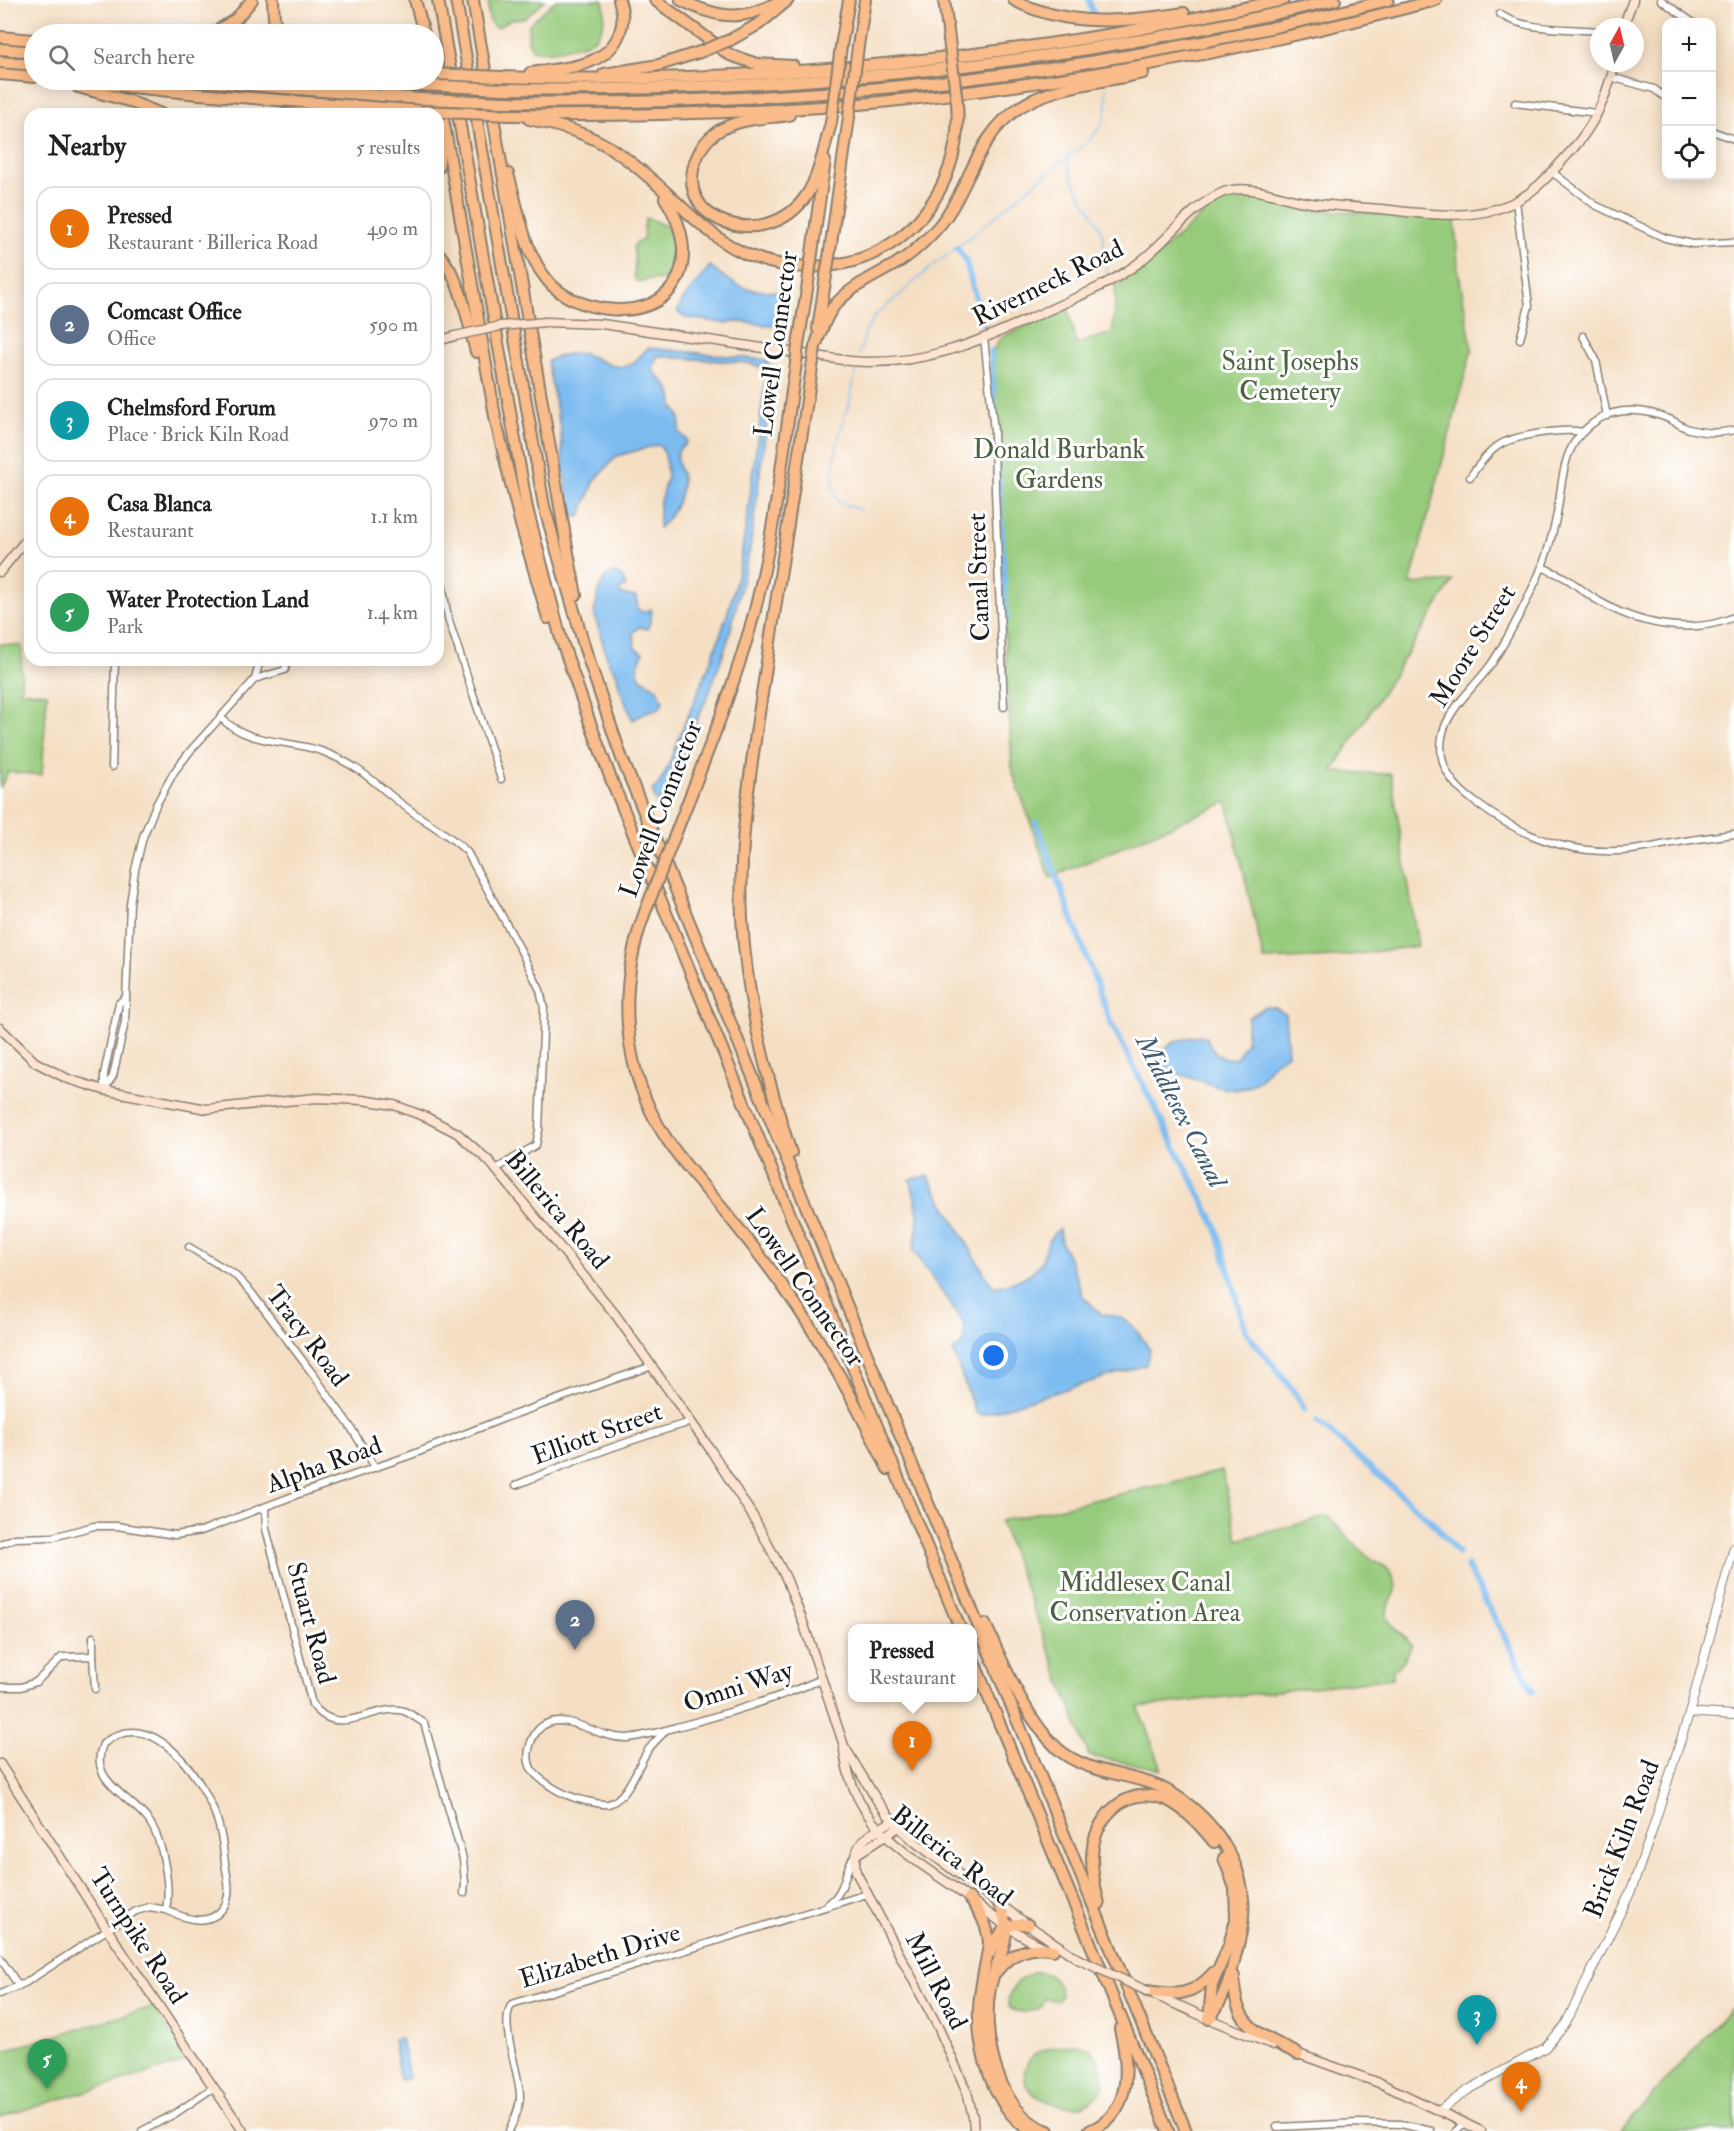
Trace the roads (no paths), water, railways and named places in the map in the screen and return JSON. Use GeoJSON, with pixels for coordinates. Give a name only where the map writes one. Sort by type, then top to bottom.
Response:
{"type":"FeatureCollection","features":[{"type":"Feature","properties":{"kind":"highway"},"geometry":{"type":"LineString","coordinates":[[228,24],[236,19],[252,0]]}},
{"type":"Feature","properties":{"kind":"highway"},"geometry":{"type":"LineString","coordinates":[[273,0],[276,24]]}},
{"type":"Feature","properties":{"kind":"highway"},"geometry":{"type":"LineString","coordinates":[[415,0],[423,24]]}},
{"type":"Feature","properties":{"kind":"highway"},"geometry":{"type":"LineString","coordinates":[[422,0],[425,24]]}},
{"type":"Feature","properties":{"kind":"highway"},"geometry":{"type":"LineString","coordinates":[[438,0],[442,24]]}},
{"type":"Feature","properties":{"kind":"highway"},"geometry":{"type":"LineString","coordinates":[[456,0],[549,527],[585,649],[621,756],[1186,2131]]}},
{"type":"Feature","properties":{"kind":"highway"},"geometry":{"type":"LineString","coordinates":[[473,0],[585,649]]}},
{"type":"Feature","properties":{"kind":"highway"},"geometry":{"type":"LineString","coordinates":[[477,24],[478,0]]}},
{"type":"Feature","properties":{"kind":"highway"},"geometry":{"type":"LineString","coordinates":[[501,76],[580,65],[601,57],[613,45],[621,30],[623,14],[619,0]]}},
{"type":"Feature","properties":{"kind":"highway"},"geometry":{"type":"LineString","coordinates":[[655,0],[719,49],[742,60],[774,66],[892,63]]}},
{"type":"Feature","properties":{"kind":"highway"},"geometry":{"type":"LineString","coordinates":[[681,0],[709,13],[732,16],[755,12],[781,0]]}},
{"type":"Feature","properties":{"kind":"highway"},"geometry":{"type":"LineString","coordinates":[[539,78],[586,76],[669,62],[730,40],[759,24],[788,0]]}},
{"type":"Feature","properties":{"kind":"highway","name":"Lowell Connector"},"geometry":{"type":"LineString","coordinates":[[849,0],[768,544],[753,618],[733,682],[645,912],[630,960],[626,1010],[631,1053],[647,1102],[658,1125],[674,1149],[751,1242],[813,1329],[852,1396],[931,1558]]}},
{"type":"Feature","properties":{"kind":"highway","name":"Lowell Connector"},"geometry":{"type":"LineString","coordinates":[[817,1233],[776,1105],[759,1042],[747,969],[741,896],[748,790],[830,251],[865,0]]}},
{"type":"Feature","properties":{"kind":"highway"},"geometry":{"type":"LineString","coordinates":[[509,115],[588,136],[619,153],[713,235],[751,257],[770,263],[802,266],[834,265],[855,261],[884,249],[924,214],[943,185],[953,158],[957,130],[957,103],[944,0]]}},
{"type":"Feature","properties":{"kind":"highway"},"geometry":{"type":"LineString","coordinates":[[1014,0],[1045,14],[1087,20],[1238,9]]}},
{"type":"Feature","properties":{"kind":"highway"},"geometry":{"type":"LineString","coordinates":[[444,74],[584,80],[712,77],[808,71],[1058,42],[1283,0]]}},
{"type":"Feature","properties":{"kind":"highway"},"geometry":{"type":"LineString","coordinates":[[444,86],[586,90],[692,88],[776,84],[934,71],[1092,49],[1245,20],[1335,0]]}},
{"type":"Feature","properties":{"kind":"highway"},"geometry":{"type":"LineString","coordinates":[[309,90],[422,99],[613,103],[729,100],[825,94],[940,83],[1058,68],[1265,30],[1388,0]]}},
{"type":"Feature","properties":{"kind":"highway"},"geometry":{"type":"LineString","coordinates":[[815,347],[827,317],[842,298],[857,285],[908,255],[940,225],[984,144],[998,126],[1015,110],[1028,102],[1053,92],[1137,74],[1436,0]]}},
{"type":"Feature","properties":{"kind":"highway"},"geometry":{"type":"LineString","coordinates":[[444,35],[522,486],[555,620],[611,779],[958,1624]]}},
{"type":"Feature","properties":{"kind":"highway"},"geometry":{"type":"LineString","coordinates":[[0,37],[24,39]]}},
{"type":"Feature","properties":{"kind":"highway"},"geometry":{"type":"LineString","coordinates":[[831,123],[809,192],[795,208],[780,219],[754,227],[734,225],[710,214],[699,200],[693,183],[696,159],[705,142],[720,130],[740,122],[868,103],[1036,83],[1240,48]]}},
{"type":"Feature","properties":{"kind":"highway"},"geometry":{"type":"LineString","coordinates":[[0,49],[24,51]]}},
{"type":"Feature","properties":{"kind":"highway"},"geometry":{"type":"LineString","coordinates":[[0,62],[24,64]]}},
{"type":"Feature","properties":{"kind":"highway"},"geometry":{"type":"LineString","coordinates":[[0,74],[24,76]]}},
{"type":"Feature","properties":{"kind":"highway"},"geometry":{"type":"LineString","coordinates":[[92,90],[146,108]]}},
{"type":"Feature","properties":{"kind":"highway"},"geometry":{"type":"LineString","coordinates":[[164,90],[382,108]]}},
{"type":"Feature","properties":{"kind":"highway"},"geometry":{"type":"LineString","coordinates":[[438,90],[440,108]]}},
{"type":"Feature","properties":{"kind":"highway"},"geometry":{"type":"LineString","coordinates":[[444,112],[509,115],[681,114],[868,103]]}},
{"type":"Feature","properties":{"kind":"highway"},"geometry":{"type":"LineString","coordinates":[[493,122],[534,258],[550,284],[578,302],[608,309],[638,308],[657,300],[676,281],[684,256],[682,234],[668,203],[650,179]]}},
{"type":"Feature","properties":{"kind":"highway"},"geometry":{"type":"LineString","coordinates":[[444,130],[484,360],[501,443]]}},
{"type":"Feature","properties":{"kind":"highway"},"geometry":{"type":"LineString","coordinates":[[444,261],[459,290],[539,591],[560,651],[582,700]]}},
{"type":"Feature","properties":{"kind":"highway"},"geometry":{"type":"LineString","coordinates":[[945,1545],[1023,1700],[1050,1741],[1060,1750],[1087,1765],[1167,1791],[1196,1812],[1220,1838],[1237,1868],[1244,1900],[1242,1925],[1225,1991],[1218,2007],[1209,2019]]}},
{"type":"Feature","properties":{"kind":"highway"},"geometry":{"type":"LineString","coordinates":[[977,1669],[1168,2131]]}},
{"type":"Feature","properties":{"kind":"highway"},"geometry":{"type":"LineString","coordinates":[[1109,1942],[1094,1882],[1091,1857],[1094,1839],[1100,1823],[1111,1809],[1134,1797],[1158,1797],[1178,1807],[1203,1829],[1221,1853],[1235,1888],[1236,1919],[1229,1945],[1211,1990],[1209,2019]]}},
{"type":"Feature","properties":{"kind":"highway"},"geometry":{"type":"LineString","coordinates":[[969,1898],[987,1927],[989,1944],[979,2009],[986,2061],[996,2090],[1006,2108],[1016,2121],[1030,2131]]}},
{"type":"Feature","properties":{"kind":"highway"},"geometry":{"type":"LineString","coordinates":[[999,1904],[1007,1926],[1005,1945],[993,1977],[987,2020],[989,2040],[998,2073],[1008,2097],[1020,2114],[1031,2123],[1048,2131]]}},
{"type":"Feature","properties":{"kind":"highway"},"geometry":{"type":"LineString","coordinates":[[986,1964],[995,1943],[1007,1926],[1015,1923],[1028,1925]]}},
{"type":"Feature","properties":{"kind":"highway"},"geometry":{"type":"LineString","coordinates":[[993,1977],[1005,1962],[1026,1949],[1053,1950]]}},
{"type":"Feature","properties":{"kind":"highway"},"geometry":{"type":"LineString","coordinates":[[1234,1961],[1234,1994],[1242,2016],[1257,2031],[1298,2054]]}},
{"type":"Feature","properties":{"kind":"highway"},"geometry":{"type":"LineString","coordinates":[[1147,1991],[1171,1994],[1190,1992],[1203,1984],[1218,1968]]}},
{"type":"Feature","properties":{"kind":"highway"},"geometry":{"type":"LineString","coordinates":[[1089,2131],[1103,2124],[1117,2108],[1126,2079],[1126,2052],[1107,1986]]}},
{"type":"Feature","properties":{"kind":"main road"},"geometry":{"type":"LineString","coordinates":[[1626,18],[1632,0]]}},
{"type":"Feature","properties":{"kind":"main road","name":"Riverneck Road"},"geometry":{"type":"LineString","coordinates":[[444,339],[501,326],[546,322],[602,324],[874,363],[925,358],[984,338],[1118,277],[1146,257],[1203,204],[1226,191],[1251,191],[1334,206],[1442,214],[1488,211],[1516,201],[1533,190],[1585,136],[1598,113],[1612,72]]}},
{"type":"Feature","properties":{"kind":"main road"},"geometry":{"type":"LineString","coordinates":[[0,572],[24,542]]}},
{"type":"Feature","properties":{"kind":"main road","name":"Billerica Road"},"geometry":{"type":"LineString","coordinates":[[0,1028],[35,1062],[68,1079],[104,1090],[207,1109],[316,1098],[362,1100],[394,1105],[426,1117],[457,1133],[496,1169],[615,1314],[691,1422],[763,1532],[786,1578],[844,1746],[867,1785],[896,1824],[915,1842],[1078,1959]]}},
{"type":"Feature","properties":{"kind":"main road","name":"Billerica Road"},"geometry":{"type":"LineString","coordinates":[[844,1746],[846,1766],[852,1785],[868,1815],[883,1832],[903,1850],[1028,1939],[1078,1959],[1209,2019],[1382,2084],[1481,2131]]}},
{"type":"Feature","properties":{"kind":"main road","name":"Turnpike Road"},"geometry":{"type":"LineString","coordinates":[[0,1764],[107,1929],[243,2131]]}},
{"type":"Feature","properties":{"kind":"main road"},"geometry":{"type":"LineString","coordinates":[[856,1854],[861,1842],[896,1824]]}},
{"type":"Feature","properties":{"kind":"main road","name":"Mill Road"},"geometry":{"type":"LineString","coordinates":[[856,1854],[856,1872],[939,2028],[967,2092],[974,2131]]}},
{"type":"Feature","properties":{"kind":"street"},"geometry":{"type":"LineString","coordinates":[[1661,0],[1686,18]]}},
{"type":"Feature","properties":{"kind":"street"},"geometry":{"type":"LineString","coordinates":[[1500,14],[1520,23],[1590,30]]}},
{"type":"Feature","properties":{"kind":"street"},"geometry":{"type":"LineString","coordinates":[[1611,77],[1654,89],[1662,95]]}},
{"type":"Feature","properties":{"kind":"street"},"geometry":{"type":"LineString","coordinates":[[1515,103],[1598,113]]}},
{"type":"Feature","properties":{"kind":"street"},"geometry":{"type":"LineString","coordinates":[[1716,132],[1734,139]]}},
{"type":"Feature","properties":{"kind":"street"},"geometry":{"type":"LineString","coordinates":[[1552,172],[1595,205],[1665,238],[1694,244],[1734,242]]}},
{"type":"Feature","properties":{"kind":"street"},"geometry":{"type":"LineString","coordinates":[[1516,201],[1529,306],[1520,339]]}},
{"type":"Feature","properties":{"kind":"street"},"geometry":{"type":"LineString","coordinates":[[1583,336],[1596,360],[1607,416]]}},
{"type":"Feature","properties":{"kind":"street","name":"Canal Street"},"geometry":{"type":"LineString","coordinates":[[984,338],[994,431],[1004,707]]}},
{"type":"Feature","properties":{"kind":"street","name":"Moore Street"},"geometry":{"type":"LineString","coordinates":[[1734,430],[1710,433],[1688,429],[1644,411],[1622,411],[1600,418],[1582,432],[1570,447],[1563,465],[1556,522],[1542,567],[1514,626],[1491,664],[1452,713],[1442,737],[1443,760],[1448,777],[1463,793],[1517,830],[1544,842],[1572,848],[1618,851],[1734,834]]}},
{"type":"Feature","properties":{"kind":"street"},"geometry":{"type":"LineString","coordinates":[[1470,477],[1496,447],[1508,441],[1548,432],[1571,430],[1582,432]]}},
{"type":"Feature","properties":{"kind":"street"},"geometry":{"type":"LineString","coordinates":[[1542,567],[1567,579],[1598,601],[1629,616],[1655,623],[1680,626],[1706,625],[1734,617]]}},
{"type":"Feature","properties":{"kind":"street"},"geometry":{"type":"LineString","coordinates":[[444,595],[448,618],[501,778]]}},
{"type":"Feature","properties":{"kind":"street"},"geometry":{"type":"LineString","coordinates":[[112,767],[115,666]]}},
{"type":"Feature","properties":{"kind":"street"},"geometry":{"type":"LineString","coordinates":[[104,1090],[104,1074],[119,1003],[125,998],[130,904],[143,837],[156,805],[174,772],[255,679],[258,666]]}},
{"type":"Feature","properties":{"kind":"street"},"geometry":{"type":"LineString","coordinates":[[255,679],[285,670],[286,666]]}},
{"type":"Feature","properties":{"kind":"street"},"geometry":{"type":"LineString","coordinates":[[221,718],[248,736],[308,747],[350,763],[406,807],[456,841],[466,852],[527,964],[540,990],[544,1008],[536,1144],[496,1169]]}},
{"type":"Feature","properties":{"kind":"street","name":"Tracy Road"},"geometry":{"type":"LineString","coordinates":[[189,1247],[234,1274],[251,1292],[350,1426],[375,1467]]}},
{"type":"Feature","properties":{"kind":"street","name":"Alpha Road"},"geometry":{"type":"LineString","coordinates":[[0,1544],[15,1538],[53,1537],[99,1526],[117,1526],[175,1535],[201,1531],[507,1416],[652,1366]]}},
{"type":"Feature","properties":{"kind":"street","name":"Elliott Street"},"geometry":{"type":"LineString","coordinates":[[516,1485],[627,1442],[691,1422]]}},
{"type":"Feature","properties":{"kind":"street","name":"Stuart Road"},"geometry":{"type":"LineString","coordinates":[[265,1507],[266,1529],[312,1704],[325,1717],[337,1721],[395,1710],[405,1712],[424,1723],[463,1859],[464,1893]]}},
{"type":"Feature","properties":{"kind":"street","name":"Brick Kiln Road"},"geometry":{"type":"LineString","coordinates":[[1439,2111],[1468,2090],[1545,2048],[1564,2025],[1630,1891],[1662,1804],[1734,1547]]}},
{"type":"Feature","properties":{"kind":"street"},"geometry":{"type":"LineString","coordinates":[[93,1637],[95,1689]]}},
{"type":"Feature","properties":{"kind":"street"},"geometry":{"type":"LineString","coordinates":[[0,1687],[21,1687],[36,1682],[62,1657],[93,1656]]}},
{"type":"Feature","properties":{"kind":"street","name":"Omni Way"},"geometry":{"type":"LineString","coordinates":[[666,1730],[646,1753],[624,1793],[617,1800],[608,1804],[598,1804],[563,1794],[531,1769],[529,1760],[533,1737],[540,1727],[552,1722],[569,1722],[601,1735],[624,1738],[666,1730],[716,1716],[822,1679]]}},
{"type":"Feature","properties":{"kind":"street"},"geometry":{"type":"LineString","coordinates":[[1689,1714],[1734,1715]]}},
{"type":"Feature","properties":{"kind":"street"},"geometry":{"type":"LineString","coordinates":[[0,1994],[19,1986],[143,1908],[155,1907],[183,1918],[198,1920],[213,1917],[224,1907],[228,1890],[220,1829],[207,1795],[173,1750],[160,1740],[147,1734],[124,1732],[103,1744],[99,1756],[100,1769],[110,1784],[141,1812],[153,1827],[163,1858],[168,1895],[166,1910]]}},
{"type":"Feature","properties":{"kind":"street"},"geometry":{"type":"LineString","coordinates":[[825,1906],[837,1896],[843,1886],[850,1862],[856,1854]]}},
{"type":"Feature","properties":{"kind":"street","name":"Elizabeth Drive"},"geometry":{"type":"LineString","coordinates":[[509,2131],[517,2112],[520,2096],[507,2023],[508,2010],[513,2003],[867,1894]]}},
{"type":"Feature","properties":{"kind":"street"},"geometry":{"type":"LineString","coordinates":[[0,1958],[19,1986]]}},
{"type":"Feature","properties":{"kind":"street"},"geometry":{"type":"LineString","coordinates":[[142,2131],[158,2124],[214,2087]]}},
{"type":"Feature","properties":{"kind":"street"},"geometry":{"type":"LineString","coordinates":[[1277,2127],[1359,2123],[1390,2124],[1431,2131]]}},
{"type":"Feature","properties":{"kind":"street"},"geometry":{"type":"LineString","coordinates":[[1456,2131],[1464,2123]]}},
{"type":"Feature","properties":{"kind":"water"},"geometry":{"type":"Polygon","coordinates":[[[710,266],[736,285],[753,290],[786,292],[787,300],[780,322],[772,326],[743,322],[724,323],[686,318],[678,313],[684,298],[710,266]]]}},
{"type":"Feature","properties":{"kind":"water"},"geometry":{"type":"Polygon","coordinates":[[[649,348],[767,360],[773,375],[750,548],[729,637],[710,691],[658,807],[652,790],[661,781],[668,766],[711,659],[731,601],[744,538],[766,374],[761,367],[748,363],[657,356],[653,370],[672,394],[673,407],[680,419],[679,432],[687,440],[680,448],[677,457],[682,485],[676,506],[659,528],[659,505],[667,477],[665,454],[657,445],[617,456],[595,480],[581,515],[573,516],[563,468],[561,432],[547,361],[562,355],[579,353],[622,367],[634,363],[649,348]]]}},
{"type":"Feature","properties":{"kind":"water"},"geometry":{"type":"Polygon","coordinates":[[[614,573],[621,576],[626,586],[619,590],[621,594],[636,597],[638,610],[644,612],[651,609],[652,612],[648,629],[639,627],[633,633],[634,647],[643,653],[637,667],[640,678],[657,688],[663,701],[660,708],[646,712],[634,720],[619,686],[617,674],[609,664],[594,613],[600,587],[605,578],[614,573]]]}},
{"type":"Feature","properties":{"kind":"water"},"geometry":{"type":"Polygon","coordinates":[[[1265,1007],[1276,1008],[1285,1014],[1288,1054],[1276,1061],[1260,1080],[1248,1087],[1235,1090],[1218,1087],[1177,1073],[1164,1065],[1164,1051],[1168,1046],[1174,1042],[1201,1035],[1207,1038],[1211,1047],[1221,1057],[1236,1058],[1246,1042],[1248,1018],[1265,1007]]]}},
{"type":"Feature","properties":{"kind":"water"},"geometry":{"type":"Polygon","coordinates":[[[928,1176],[994,1287],[1014,1282],[1037,1268],[1051,1236],[1059,1229],[1061,1242],[1083,1296],[1101,1314],[1119,1317],[1136,1329],[1150,1350],[1146,1365],[981,1415],[975,1412],[953,1351],[964,1343],[964,1324],[913,1250],[918,1214],[910,1179],[928,1176]]]}},
{"type":"Feature","properties":{"kind":"water"},"geometry":{"type":"Polygon","coordinates":[[[401,2038],[409,2078],[400,2080],[393,2040],[401,2038]]]}},
{"type":"Feature","properties":{"kind":"waterway"},"geometry":{"type":"LineString","coordinates":[[1089,0],[1093,13]]}},
{"type":"Feature","properties":{"kind":"waterway"},"geometry":{"type":"LineString","coordinates":[[859,355],[865,333],[875,316],[935,264],[1089,141],[1103,123],[1107,106],[1106,88]]}},
{"type":"Feature","properties":{"kind":"waterway"},"geometry":{"type":"LineString","coordinates":[[1068,159],[1072,178],[1102,234],[1107,275]]}},
{"type":"Feature","properties":{"kind":"waterway","name":"Middlesex Canal"},"geometry":{"type":"LineString","coordinates":[[957,248],[965,259],[983,324]]}},
{"type":"Feature","properties":{"kind":"waterway","name":"Middlesex Canal"},"geometry":{"type":"LineString","coordinates":[[991,351],[996,429]]}},
{"type":"Feature","properties":{"kind":"waterway"},"geometry":{"type":"LineString","coordinates":[[857,371],[838,439],[833,478],[838,501],[860,511]]}},
{"type":"Feature","properties":{"kind":"waterway","name":"Middlesex Canal"},"geometry":{"type":"LineString","coordinates":[[997,439],[1006,621]]}},
{"type":"Feature","properties":{"kind":"waterway","name":"Middlesex Canal"},"geometry":{"type":"LineString","coordinates":[[1036,822],[1111,1023],[1216,1226],[1246,1332],[1290,1386],[1305,1409]]}},
{"type":"Feature","properties":{"kind":"waterway","name":"Middlesex Canal"},"geometry":{"type":"LineString","coordinates":[[1317,1421],[1434,1524],[1458,1553]]}},
{"type":"Feature","properties":{"kind":"waterway","name":"Middlesex Canal"},"geometry":{"type":"LineString","coordinates":[[1467,1566],[1533,1691]]}},
{"type":"Feature","properties":{"kind":"place","name":"Comcast Office"},"geometry":{"type":"Point","coordinates":[575,1650]}},
{"type":"Feature","properties":{"kind":"place","name":"Pressed"},"geometry":{"type":"Point","coordinates":[912,1771]}},
{"type":"Feature","properties":{"kind":"place","name":"Chelmsford Forum"},"geometry":{"type":"Point","coordinates":[1477,2045]}},
{"type":"Feature","properties":{"kind":"place","name":"Water Protection Land"},"geometry":{"type":"Point","coordinates":[47,2089]}},
{"type":"Feature","properties":{"kind":"place","name":"Casa Blanca"},"geometry":{"type":"Point","coordinates":[1521,2112]}},
{"type":"Feature","properties":{"kind":"park label","name":"Saint Josephs Cemetery"},"geometry":{"type":"Point","coordinates":[1290,377]}},
{"type":"Feature","properties":{"kind":"park label","name":"Donald Burbank Gardens"},"geometry":{"type":"Point","coordinates":[1059,465]}},
{"type":"Feature","properties":{"kind":"park label","name":"Middlesex Canal Conservation Area"},"geometry":{"type":"Point","coordinates":[1145,1598]}}]}
